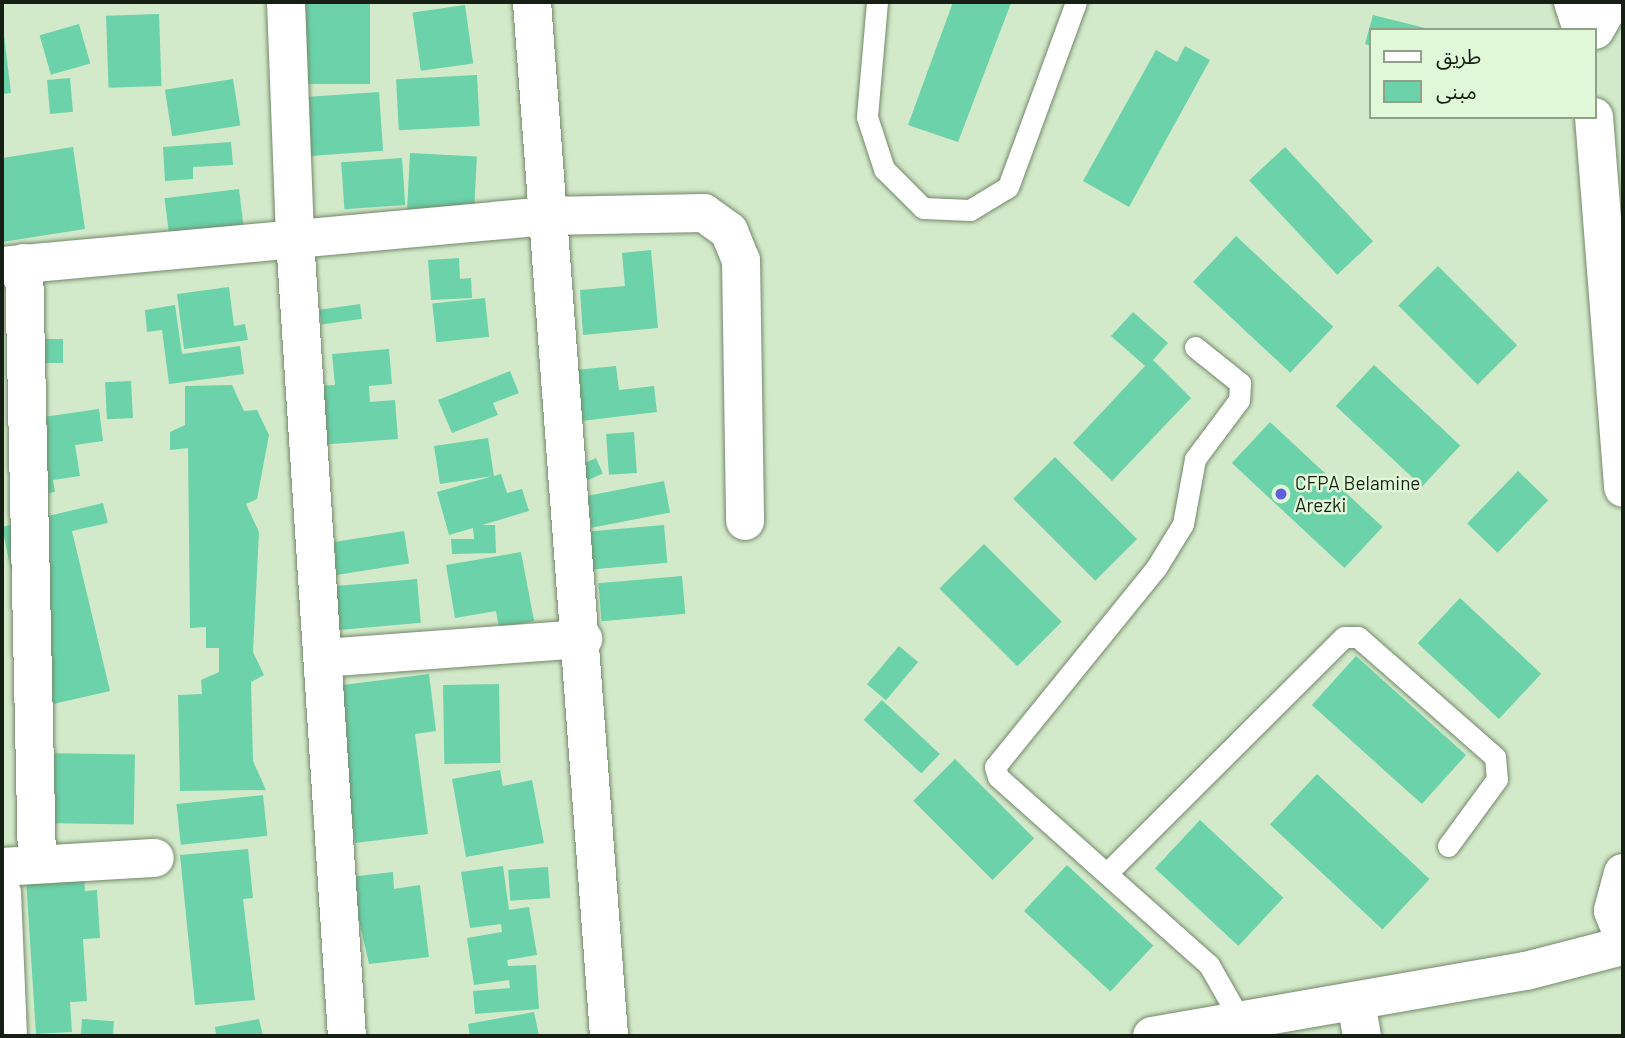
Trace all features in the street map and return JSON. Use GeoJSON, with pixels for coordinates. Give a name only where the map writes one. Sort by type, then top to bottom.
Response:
{"type":"FeatureCollection","features":[{"type":"Feature","properties":{"kind":"street"},"geometry":{"type":"LineString","coordinates":[[286,2],[295,239],[347,1036]]}},
{"type":"Feature","properties":{"kind":"street"},"geometry":{"type":"LineString","coordinates":[[532,2],[547,216],[583,639],[609,1036]]}},
{"type":"Feature","properties":{"kind":"street"},"geometry":{"type":"LineString","coordinates":[[1573,2],[1583,28]]}},
{"type":"Feature","properties":{"kind":"street"},"geometry":{"type":"LineString","coordinates":[[1584,28],[1585,2]]}},
{"type":"Feature","properties":{"kind":"street"},"geometry":{"type":"LineString","coordinates":[[1596,28],[1611,2]]}},
{"type":"Feature","properties":{"kind":"street"},"geometry":{"type":"LineString","coordinates":[[1594,119],[1623,488]]}},
{"type":"Feature","properties":{"kind":"street"},"geometry":{"type":"LineString","coordinates":[[155,858],[19,865],[13,264],[547,216],[688,209],[729,231],[741,260],[746,521]]}},
{"type":"Feature","properties":{"kind":"street"},"geometry":{"type":"LineString","coordinates":[[323,658],[583,639]]}},
{"type":"Feature","properties":{"kind":"street"},"geometry":{"type":"LineString","coordinates":[[1152,1036],[1241,1021],[1359,1019],[1526,971],[1620,931],[1623,873]]}},
{"type":"Feature","properties":{"kind":"street"},"geometry":{"type":"LineString","coordinates":[[2,893],[8,1036]]}},
{"type":"Feature","properties":{"kind":"lane"},"geometry":{"type":"LineString","coordinates":[[877,2],[867,117],[884,169],[923,208],[970,210],[1008,187],[1076,2]]}},
{"type":"Feature","properties":{"kind":"lane"},"geometry":{"type":"LineString","coordinates":[[1195,347],[1240,383],[1239,400],[1195,459],[1183,524],[1156,568],[995,767],[998,777],[1209,965],[1241,1021]]}},
{"type":"Feature","properties":{"kind":"lane"},"geometry":{"type":"LineString","coordinates":[[1107,873],[1344,637],[1358,637],[1495,757],[1497,779],[1448,846]]}},
{"type":"Feature","properties":{"kind":"building"},"geometry":{"type":"Polygon","coordinates":[[[298,2],[370,2],[370,84],[298,84],[298,2]]]}},
{"type":"Feature","properties":{"kind":"building"},"geometry":{"type":"Polygon","coordinates":[[[953,2],[1011,3],[958,142],[908,125],[953,2]]]}},
{"type":"Feature","properties":{"kind":"building"},"geometry":{"type":"Polygon","coordinates":[[[465,5],[473,63],[421,71],[413,12],[465,5]]]}},
{"type":"Feature","properties":{"kind":"building"},"geometry":{"type":"Polygon","coordinates":[[[159,14],[162,86],[109,88],[106,16],[159,14]]]}},
{"type":"Feature","properties":{"kind":"building"},"geometry":{"type":"Polygon","coordinates":[[[1373,15],[1425,28],[1370,28],[1370,46],[1365,44],[1373,15]]]}},
{"type":"Feature","properties":{"kind":"building"},"geometry":{"type":"Polygon","coordinates":[[[2,19],[11,93],[2,94],[2,19]]]}},
{"type":"Feature","properties":{"kind":"building"},"geometry":{"type":"Polygon","coordinates":[[[79,24],[90,63],[51,75],[40,35],[79,24]]]}},
{"type":"Feature","properties":{"kind":"building"},"geometry":{"type":"Polygon","coordinates":[[[1185,46],[1210,60],[1129,207],[1083,181],[1156,50],[1177,62],[1185,46]]]}},
{"type":"Feature","properties":{"kind":"building"},"geometry":{"type":"Polygon","coordinates":[[[477,75],[480,126],[399,130],[396,79],[477,75]]]}},
{"type":"Feature","properties":{"kind":"building"},"geometry":{"type":"Polygon","coordinates":[[[70,78],[73,112],[50,114],[47,80],[70,78]]]}},
{"type":"Feature","properties":{"kind":"building"},"geometry":{"type":"Polygon","coordinates":[[[233,79],[240,125],[172,136],[165,90],[233,79]]]}},
{"type":"Feature","properties":{"kind":"building"},"geometry":{"type":"Polygon","coordinates":[[[379,92],[383,151],[310,156],[306,97],[379,92]]]}},
{"type":"Feature","properties":{"kind":"building"},"geometry":{"type":"Polygon","coordinates":[[[231,142],[233,165],[193,167],[193,179],[165,181],[163,147],[231,142]]]}},
{"type":"Feature","properties":{"kind":"building"},"geometry":{"type":"Polygon","coordinates":[[[73,147],[85,229],[2,242],[2,158],[73,147]]]}},
{"type":"Feature","properties":{"kind":"building"},"geometry":{"type":"Polygon","coordinates":[[[1285,147],[1373,241],[1337,275],[1249,180],[1285,147]]]}},
{"type":"Feature","properties":{"kind":"building"},"geometry":{"type":"Polygon","coordinates":[[[410,153],[477,157],[474,216],[407,213],[410,153]]]}},
{"type":"Feature","properties":{"kind":"building"},"geometry":{"type":"Polygon","coordinates":[[[402,158],[405,205],[344,209],[341,162],[402,158]]]}},
{"type":"Feature","properties":{"kind":"building"},"geometry":{"type":"Polygon","coordinates":[[[239,189],[244,232],[170,241],[165,198],[239,189]]]}},
{"type":"Feature","properties":{"kind":"building"},"geometry":{"type":"Polygon","coordinates":[[[1236,236],[1333,327],[1290,373],[1193,282],[1236,236]]]}},
{"type":"Feature","properties":{"kind":"building"},"geometry":{"type":"Polygon","coordinates":[[[651,250],[658,328],[583,335],[580,290],[625,286],[622,253],[651,250]]]}},
{"type":"Feature","properties":{"kind":"building"},"geometry":{"type":"Polygon","coordinates":[[[459,258],[460,279],[471,278],[472,298],[431,300],[428,260],[459,258]]]}},
{"type":"Feature","properties":{"kind":"building"},"geometry":{"type":"Polygon","coordinates":[[[1438,266],[1517,345],[1478,385],[1398,306],[1438,266]]]}},
{"type":"Feature","properties":{"kind":"building"},"geometry":{"type":"Polygon","coordinates":[[[229,287],[234,326],[245,324],[248,340],[184,349],[177,294],[229,287]]]}},
{"type":"Feature","properties":{"kind":"building"},"geometry":{"type":"Polygon","coordinates":[[[485,298],[489,337],[436,342],[432,304],[485,298]]]}},
{"type":"Feature","properties":{"kind":"building"},"geometry":{"type":"Polygon","coordinates":[[[360,304],[362,319],[321,325],[319,310],[360,304]]]}},
{"type":"Feature","properties":{"kind":"building"},"geometry":{"type":"Polygon","coordinates":[[[175,305],[182,354],[240,346],[244,374],[169,384],[162,330],[147,332],[145,310],[175,305]]]}},
{"type":"Feature","properties":{"kind":"building"},"geometry":{"type":"Polygon","coordinates":[[[1133,312],[1168,343],[1153,360],[1191,398],[1112,481],[1073,443],[1145,366],[1111,336],[1133,312]]]}},
{"type":"Feature","properties":{"kind":"building"},"geometry":{"type":"Polygon","coordinates":[[[34,339],[63,339],[63,363],[34,363],[34,339]]]}},
{"type":"Feature","properties":{"kind":"building"},"geometry":{"type":"Polygon","coordinates":[[[389,349],[392,384],[369,386],[370,402],[395,400],[398,439],[319,445],[314,386],[335,385],[332,354],[389,349]]]}},
{"type":"Feature","properties":{"kind":"building"},"geometry":{"type":"Polygon","coordinates":[[[1374,365],[1460,445],[1422,486],[1336,406],[1374,365]]]}},
{"type":"Feature","properties":{"kind":"building"},"geometry":{"type":"Polygon","coordinates":[[[616,366],[619,390],[654,386],[657,412],[581,421],[575,370],[616,366]]]}},
{"type":"Feature","properties":{"kind":"building"},"geometry":{"type":"Polygon","coordinates":[[[510,371],[519,393],[493,403],[498,415],[452,433],[438,400],[510,371]]]}},
{"type":"Feature","properties":{"kind":"building"},"geometry":{"type":"Polygon","coordinates":[[[131,381],[133,418],[107,419],[105,382],[131,381]]]}},
{"type":"Feature","properties":{"kind":"building"},"geometry":{"type":"Polygon","coordinates":[[[232,385],[244,411],[257,410],[269,435],[257,499],[246,504],[259,532],[253,652],[264,675],[251,682],[253,761],[266,790],[180,791],[178,695],[202,694],[201,680],[219,672],[219,648],[206,648],[206,627],[190,628],[188,448],[170,450],[170,432],[185,425],[185,386],[232,385]]]}},
{"type":"Feature","properties":{"kind":"building"},"geometry":{"type":"Polygon","coordinates":[[[99,409],[103,441],[75,445],[80,476],[53,480],[55,492],[25,497],[15,421],[99,409]]]}},
{"type":"Feature","properties":{"kind":"building"},"geometry":{"type":"Polygon","coordinates":[[[1270,422],[1383,527],[1344,568],[1232,463],[1270,422]]]}},
{"type":"Feature","properties":{"kind":"building"},"geometry":{"type":"Polygon","coordinates":[[[634,432],[637,473],[609,475],[606,434],[634,432]]]}},
{"type":"Feature","properties":{"kind":"building"},"geometry":{"type":"Polygon","coordinates":[[[488,438],[494,476],[501,474],[507,493],[522,489],[529,511],[482,525],[495,525],[496,553],[452,554],[451,539],[474,539],[473,528],[449,535],[437,492],[493,476],[440,484],[434,446],[488,438]]]}},
{"type":"Feature","properties":{"kind":"building"},"geometry":{"type":"Polygon","coordinates":[[[1055,457],[1137,539],[1095,581],[1013,499],[1055,457]]]}},
{"type":"Feature","properties":{"kind":"building"},"geometry":{"type":"Polygon","coordinates":[[[596,458],[603,474],[586,481],[580,465],[596,458]]]}},
{"type":"Feature","properties":{"kind":"building"},"geometry":{"type":"Polygon","coordinates":[[[1518,471],[1548,500],[1498,553],[1467,524],[1518,471]]]}},
{"type":"Feature","properties":{"kind":"building"},"geometry":{"type":"Polygon","coordinates":[[[664,481],[670,512],[592,528],[585,496],[664,481]]]}},
{"type":"Feature","properties":{"kind":"building"},"geometry":{"type":"Polygon","coordinates":[[[103,503],[108,523],[72,531],[110,691],[40,707],[2,527],[103,503]]]}},
{"type":"Feature","properties":{"kind":"building"},"geometry":{"type":"Polygon","coordinates":[[[664,525],[667,563],[592,569],[588,532],[664,525]]]}},
{"type":"Feature","properties":{"kind":"building"},"geometry":{"type":"Polygon","coordinates":[[[404,531],[409,564],[322,577],[317,545],[404,531]]]}},
{"type":"Feature","properties":{"kind":"building"},"geometry":{"type":"Polygon","coordinates":[[[984,544],[1062,622],[1017,666],[939,589],[984,544]]]}},
{"type":"Feature","properties":{"kind":"building"},"geometry":{"type":"Polygon","coordinates":[[[521,552],[534,621],[499,628],[496,611],[455,618],[446,565],[521,552]]]}},
{"type":"Feature","properties":{"kind":"building"},"geometry":{"type":"Polygon","coordinates":[[[682,576],[685,614],[602,621],[598,583],[682,576]]]}},
{"type":"Feature","properties":{"kind":"building"},"geometry":{"type":"Polygon","coordinates":[[[417,579],[421,623],[328,631],[324,587],[417,579]]]}},
{"type":"Feature","properties":{"kind":"building"},"geometry":{"type":"Polygon","coordinates":[[[1460,598],[1541,674],[1499,719],[1418,643],[1460,598]]]}},
{"type":"Feature","properties":{"kind":"building"},"geometry":{"type":"Polygon","coordinates":[[[899,646],[918,662],[886,700],[867,684],[899,646]]]}},
{"type":"Feature","properties":{"kind":"building"},"geometry":{"type":"Polygon","coordinates":[[[1356,656],[1466,755],[1422,804],[1312,705],[1356,656]]]}},
{"type":"Feature","properties":{"kind":"building"},"geometry":{"type":"Polygon","coordinates":[[[429,674],[436,731],[415,734],[428,834],[355,843],[335,686],[429,674]]]}},
{"type":"Feature","properties":{"kind":"building"},"geometry":{"type":"Polygon","coordinates":[[[499,684],[500,763],[444,764],[443,685],[499,684]]]}},
{"type":"Feature","properties":{"kind":"building"},"geometry":{"type":"Polygon","coordinates":[[[882,700],[940,754],[921,774],[864,720],[882,700]]]}},
{"type":"Feature","properties":{"kind":"building"},"geometry":{"type":"Polygon","coordinates":[[[44,753],[135,755],[134,825],[43,823],[44,753]]]}},
{"type":"Feature","properties":{"kind":"building"},"geometry":{"type":"Polygon","coordinates":[[[955,759],[1034,838],[992,880],[913,801],[955,759]]]}},
{"type":"Feature","properties":{"kind":"building"},"geometry":{"type":"Polygon","coordinates":[[[500,770],[503,786],[532,780],[544,843],[466,857],[452,779],[500,770]]]}},
{"type":"Feature","properties":{"kind":"building"},"geometry":{"type":"Polygon","coordinates":[[[1317,774],[1430,879],[1383,929],[1270,824],[1317,774]]]}},
{"type":"Feature","properties":{"kind":"building"},"geometry":{"type":"Polygon","coordinates":[[[263,795],[267,836],[181,845],[176,804],[263,795]]]}},
{"type":"Feature","properties":{"kind":"building"},"geometry":{"type":"Polygon","coordinates":[[[1200,820],[1283,898],[1238,946],[1155,868],[1200,820]]]}},
{"type":"Feature","properties":{"kind":"building"},"geometry":{"type":"Polygon","coordinates":[[[248,849],[253,898],[243,899],[255,1000],[195,1005],[180,855],[248,849]]]}},
{"type":"Feature","properties":{"kind":"building"},"geometry":{"type":"Polygon","coordinates":[[[1067,865],[1153,945],[1110,992],[1024,911],[1067,865]]]}},
{"type":"Feature","properties":{"kind":"building"},"geometry":{"type":"Polygon","coordinates":[[[503,866],[509,910],[529,907],[537,955],[507,960],[508,966],[536,965],[539,1009],[475,1014],[473,991],[510,988],[509,980],[474,985],[467,938],[502,932],[501,924],[470,928],[461,872],[503,866]]]}},
{"type":"Feature","properties":{"kind":"building"},"geometry":{"type":"Polygon","coordinates":[[[548,867],[550,898],[510,901],[508,870],[548,867]]]}},
{"type":"Feature","properties":{"kind":"building"},"geometry":{"type":"Polygon","coordinates":[[[393,872],[394,889],[420,885],[429,957],[369,964],[349,877],[393,872]]]}},
{"type":"Feature","properties":{"kind":"building"},"geometry":{"type":"Polygon","coordinates":[[[84,876],[85,891],[97,890],[100,938],[83,939],[87,1001],[70,1002],[72,1032],[36,1034],[26,879],[84,876]]]}},
{"type":"Feature","properties":{"kind":"building"},"geometry":{"type":"Polygon","coordinates":[[[534,1012],[539,1036],[470,1036],[468,1024],[534,1012]]]}},
{"type":"Feature","properties":{"kind":"building"},"geometry":{"type":"Polygon","coordinates":[[[82,1019],[114,1021],[113,1036],[81,1036],[82,1019]]]}},
{"type":"Feature","properties":{"kind":"building"},"geometry":{"type":"Polygon","coordinates":[[[259,1019],[263,1036],[216,1036],[215,1027],[259,1019]]]}},
{"type":"Feature","properties":{"kind":"place","name":"CFPA Belamine Arezki"},"geometry":{"type":"Point","coordinates":[1281,494]}}]}
